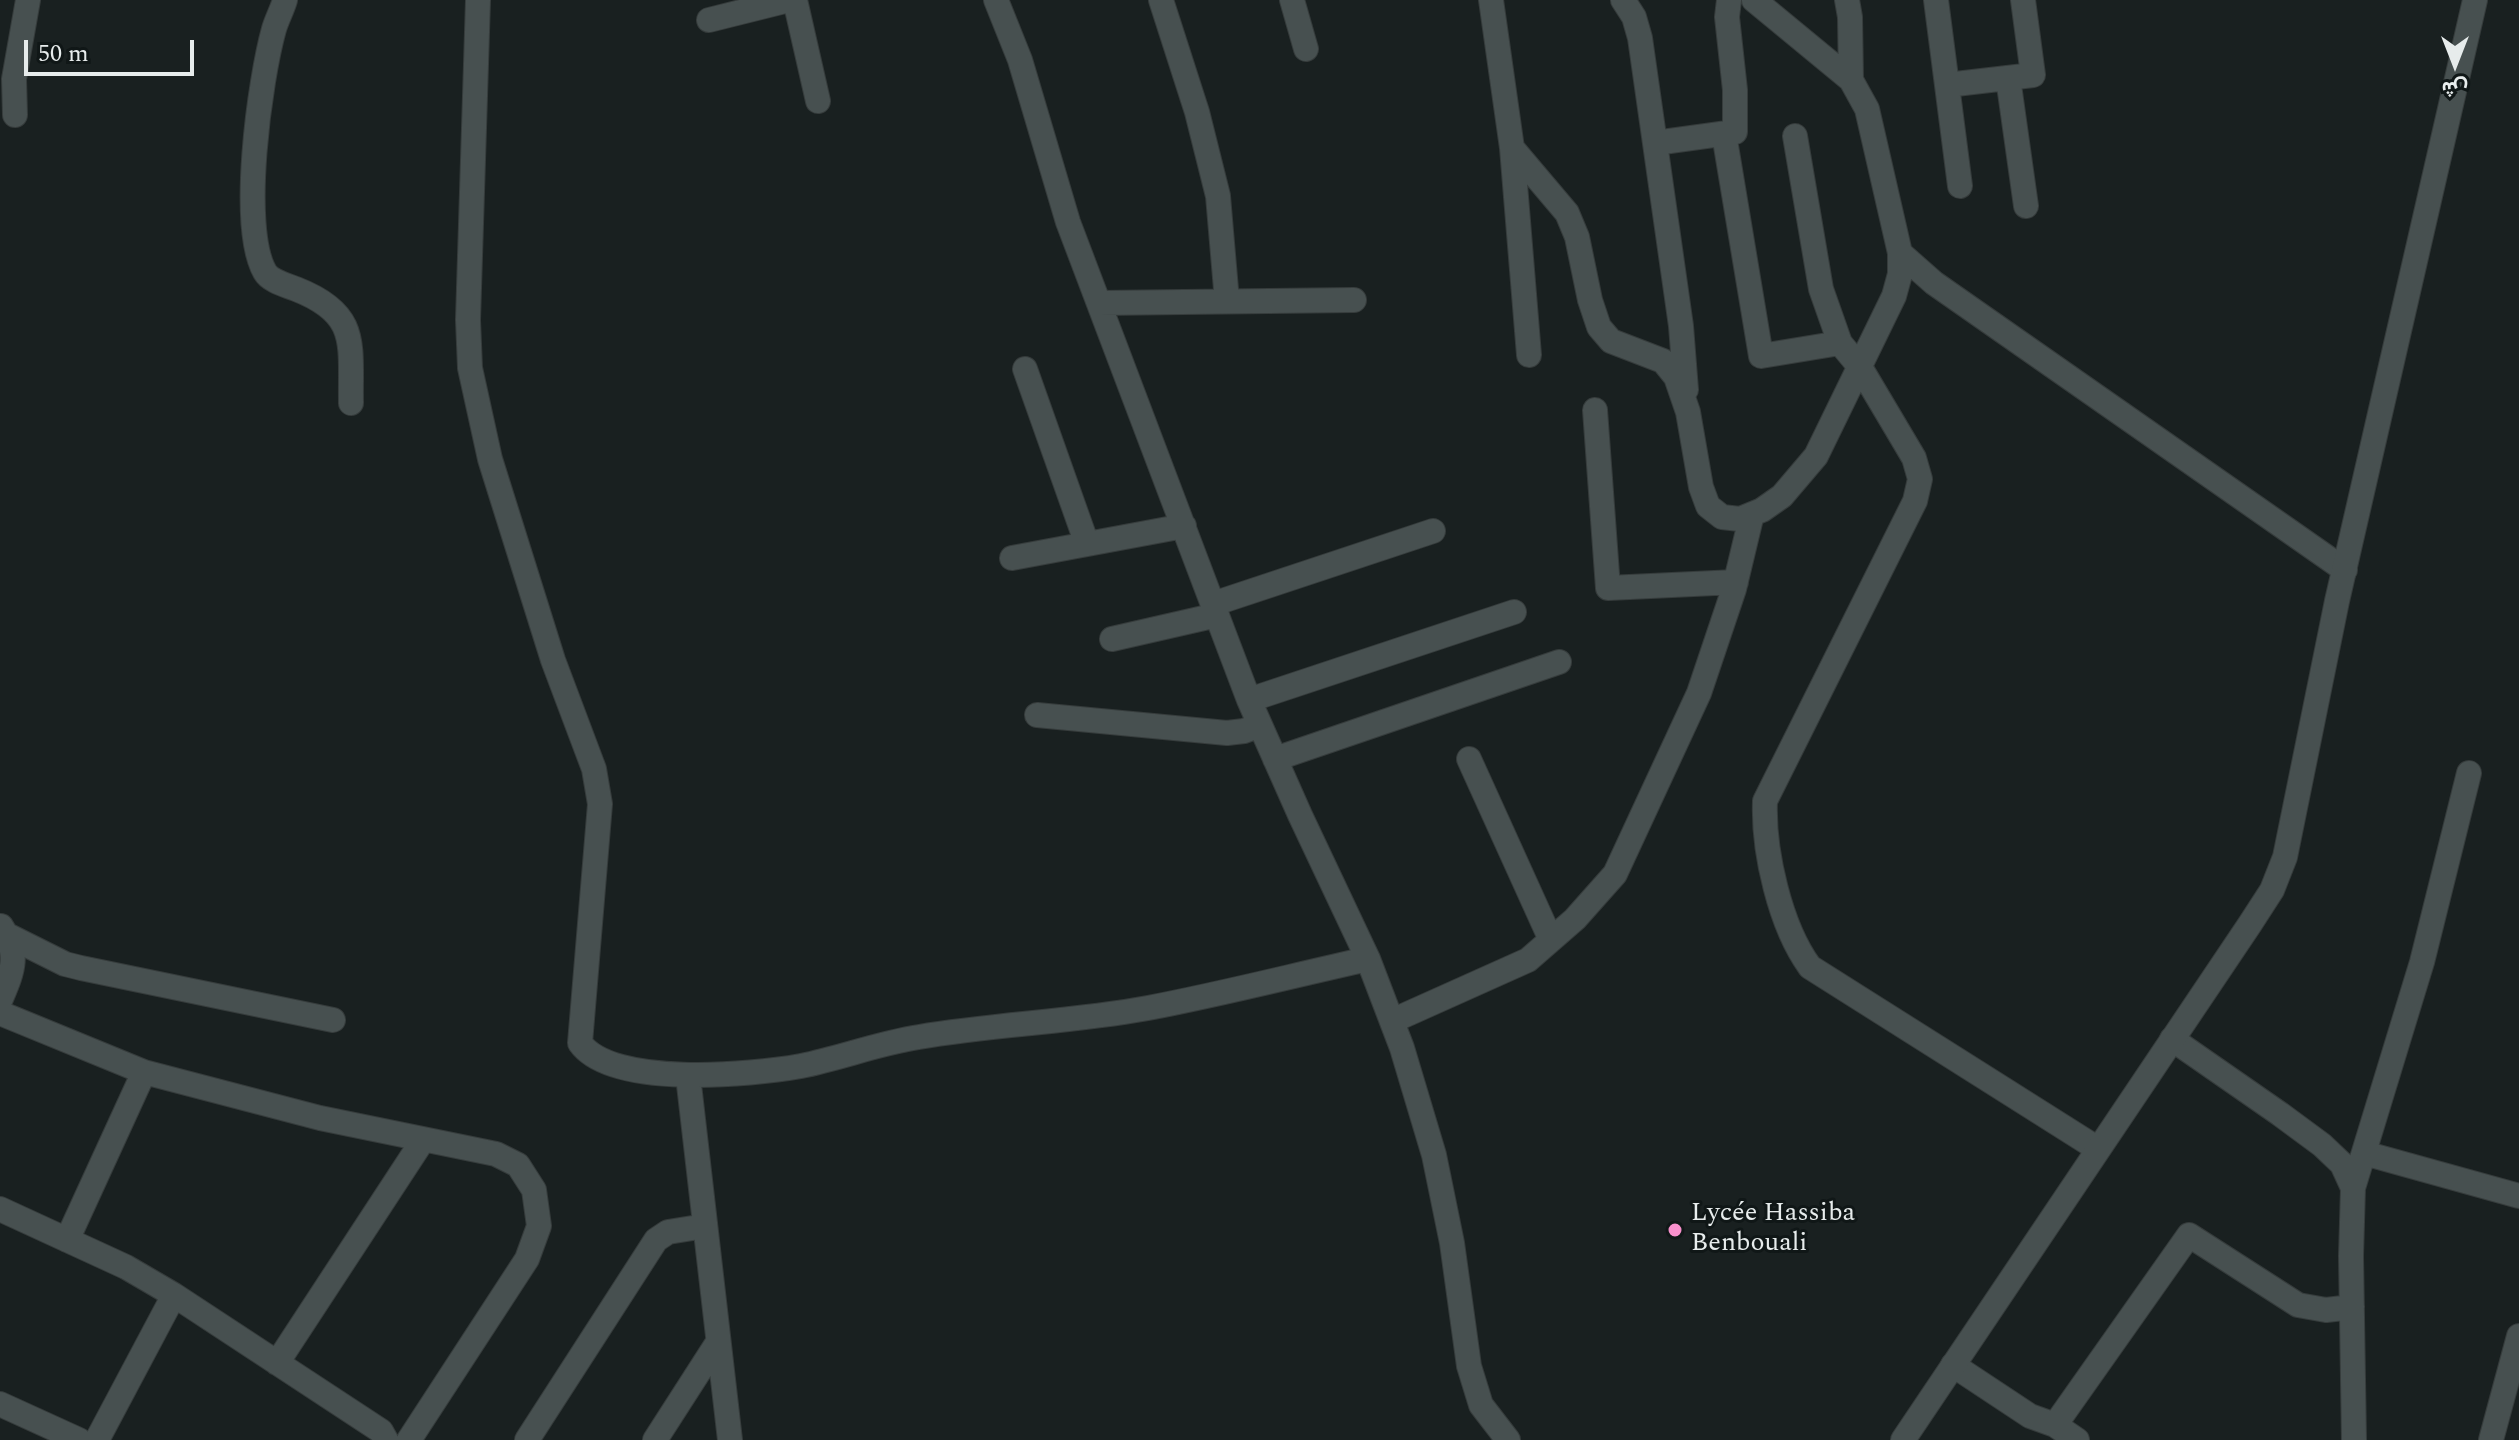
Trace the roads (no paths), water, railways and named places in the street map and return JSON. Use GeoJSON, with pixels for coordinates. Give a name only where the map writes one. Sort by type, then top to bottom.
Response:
{"type":"FeatureCollection","features":[{"type":"Feature","properties":{"kind":"street"},"geometry":{"type":"LineString","coordinates":[[15,115],[14,79],[28,0]]}},
{"type":"Feature","properties":{"kind":"street"},"geometry":{"type":"LineString","coordinates":[[285,0],[274,29],[255,149],[252,223],[256,248],[266,274],[279,283],[320,298],[338,312],[350,340],[351,403]]}},
{"type":"Feature","properties":{"kind":"street"},"geometry":{"type":"LineString","coordinates":[[478,0],[468,320],[470,368],[490,459],[553,660],[594,769],[600,804],[580,1043],[588,1055],[617,1068],[688,1076],[767,1071],[919,1037],[1147,1008],[1368,959]]}},
{"type":"Feature","properties":{"kind":"street"},"geometry":{"type":"LineString","coordinates":[[709,20],[789,0]]}},
{"type":"Feature","properties":{"kind":"street"},"geometry":{"type":"LineString","coordinates":[[795,0],[818,101]]}},
{"type":"Feature","properties":{"kind":"street"},"geometry":{"type":"LineString","coordinates":[[996,0],[1020,60],[1068,222],[1249,700],[1368,959],[1402,1048],[1434,1155],[1452,1243],[1469,1366],[1481,1405],[1508,1440]]}},
{"type":"Feature","properties":{"kind":"street"},"geometry":{"type":"LineString","coordinates":[[1161,0],[1197,112],[1218,196],[1227,301]]}},
{"type":"Feature","properties":{"kind":"street"},"geometry":{"type":"LineString","coordinates":[[1292,0],[1306,49]]}},
{"type":"Feature","properties":{"kind":"street"},"geometry":{"type":"LineString","coordinates":[[1491,0],[1512,148],[1529,355]]}},
{"type":"Feature","properties":{"kind":"street"},"geometry":{"type":"LineString","coordinates":[[1623,0],[1634,17],[1640,38],[1681,326],[1688,412],[1701,487],[1708,506],[1722,517],[1740,519],[1782,496],[1816,456],[1894,296],[1900,274],[1900,253],[1867,109],[1851,80],[1754,0]]}},
{"type":"Feature","properties":{"kind":"street"},"geometry":{"type":"LineString","coordinates":[[1655,143],[1735,132],[1735,90],[1727,17],[1729,0]]}},
{"type":"Feature","properties":{"kind":"street"},"geometry":{"type":"LineString","coordinates":[[1847,0],[1851,80]]}},
{"type":"Feature","properties":{"kind":"street"},"geometry":{"type":"LineString","coordinates":[[1936,0],[1960,186]]}},
{"type":"Feature","properties":{"kind":"street"},"geometry":{"type":"LineString","coordinates":[[1947,85],[2033,75],[2023,0]]}},
{"type":"Feature","properties":{"kind":"street"},"geometry":{"type":"LineString","coordinates":[[1903,1440],[2272,890],[2285,857],[2345,570],[2475,0]]}},
{"type":"Feature","properties":{"kind":"street"},"geometry":{"type":"LineString","coordinates":[[2008,78],[2026,206]]}},
{"type":"Feature","properties":{"kind":"street"},"geometry":{"type":"LineString","coordinates":[[1724,134],[1761,356],[1840,343]]}},
{"type":"Feature","properties":{"kind":"street"},"geometry":{"type":"LineString","coordinates":[[1795,136],[1821,289],[1840,343],[1860,367],[1914,458],[1920,479],[1915,501],[1765,801],[1768,863],[1796,949],[1810,967],[2098,1149]]}},
{"type":"Feature","properties":{"kind":"street"},"geometry":{"type":"LineString","coordinates":[[1512,148],[1567,213],[1577,237],[1599,327],[1611,341],[1663,361],[1676,377],[1688,412]]}},
{"type":"Feature","properties":{"kind":"street"},"geometry":{"type":"LineString","coordinates":[[1900,253],[1934,283],[2345,570]]}},
{"type":"Feature","properties":{"kind":"street"},"geometry":{"type":"LineString","coordinates":[[1099,303],[1354,300]]}},
{"type":"Feature","properties":{"kind":"street"},"geometry":{"type":"LineString","coordinates":[[1025,369],[1087,544]]}},
{"type":"Feature","properties":{"kind":"street"},"geometry":{"type":"LineString","coordinates":[[1595,410],[1608,588],[1736,582]]}},
{"type":"Feature","properties":{"kind":"street"},"geometry":{"type":"LineString","coordinates":[[1392,1021],[1528,960],[1575,919],[1615,874],[1699,693],[1736,582],[1752,514]]}},
{"type":"Feature","properties":{"kind":"street"},"geometry":{"type":"LineString","coordinates":[[1012,558],[1184,526]]}},
{"type":"Feature","properties":{"kind":"street"},"geometry":{"type":"LineString","coordinates":[[1112,639],[1215,610],[1433,531]]}},
{"type":"Feature","properties":{"kind":"street"},"geometry":{"type":"LineString","coordinates":[[1249,700],[1514,612]]}},
{"type":"Feature","properties":{"kind":"street"},"geometry":{"type":"LineString","coordinates":[[1275,759],[1559,662]]}},
{"type":"Feature","properties":{"kind":"street"},"geometry":{"type":"LineString","coordinates":[[1037,715],[1227,733],[1260,725]]}},
{"type":"Feature","properties":{"kind":"street"},"geometry":{"type":"LineString","coordinates":[[1469,759],[1551,940]]}},
{"type":"Feature","properties":{"kind":"street"},"geometry":{"type":"LineString","coordinates":[[2354,1440],[2353,1188],[2422,962],[2469,773]]}},
{"type":"Feature","properties":{"kind":"street"},"geometry":{"type":"LineString","coordinates":[[0,1001],[14,966],[13,953],[4,930]]}},
{"type":"Feature","properties":{"kind":"street"},"geometry":{"type":"LineString","coordinates":[[4,930],[65,964],[333,1020]]}},
{"type":"Feature","properties":{"kind":"street"},"geometry":{"type":"LineString","coordinates":[[0,1013],[144,1072],[320,1118],[496,1154],[518,1165],[534,1190],[539,1226],[527,1259],[409,1440]]}},
{"type":"Feature","properties":{"kind":"street"},"geometry":{"type":"LineString","coordinates":[[2172,1039],[2322,1145],[2342,1164],[2353,1188]]}},
{"type":"Feature","properties":{"kind":"street"},"geometry":{"type":"LineString","coordinates":[[67,1240],[144,1072]]}},
{"type":"Feature","properties":{"kind":"street"},"geometry":{"type":"LineString","coordinates":[[688,1076],[730,1440]]}},
{"type":"Feature","properties":{"kind":"street"},"geometry":{"type":"LineString","coordinates":[[277,1363],[423,1140]]}},
{"type":"Feature","properties":{"kind":"street"},"geometry":{"type":"LineString","coordinates":[[2364,1153],[2519,1196]]}},
{"type":"Feature","properties":{"kind":"street"},"geometry":{"type":"LineString","coordinates":[[0,1209],[126,1267],[174,1295],[381,1431],[386,1440]]}},
{"type":"Feature","properties":{"kind":"street"},"geometry":{"type":"LineString","coordinates":[[527,1440],[656,1240],[668,1232],[705,1226]]}},
{"type":"Feature","properties":{"kind":"street"},"geometry":{"type":"LineString","coordinates":[[2055,1425],[2189,1235],[2298,1305],[2326,1310],[2352,1307]]}},
{"type":"Feature","properties":{"kind":"street"},"geometry":{"type":"LineString","coordinates":[[97,1440],[174,1295]]}},
{"type":"Feature","properties":{"kind":"street"},"geometry":{"type":"LineString","coordinates":[[2491,1440],[2519,1336]]}},
{"type":"Feature","properties":{"kind":"street"},"geometry":{"type":"LineString","coordinates":[[655,1440],[718,1342]]}},
{"type":"Feature","properties":{"kind":"street"},"geometry":{"type":"LineString","coordinates":[[1953,1365],[2030,1416],[2055,1425],[2077,1440]]}},
{"type":"Feature","properties":{"kind":"street"},"geometry":{"type":"LineString","coordinates":[[0,1404],[79,1440]]}},
{"type":"Feature","properties":{"kind":"place","name":"Lycée Hassiba Benbouali"},"geometry":{"type":"Point","coordinates":[1675,1230]}}]}
